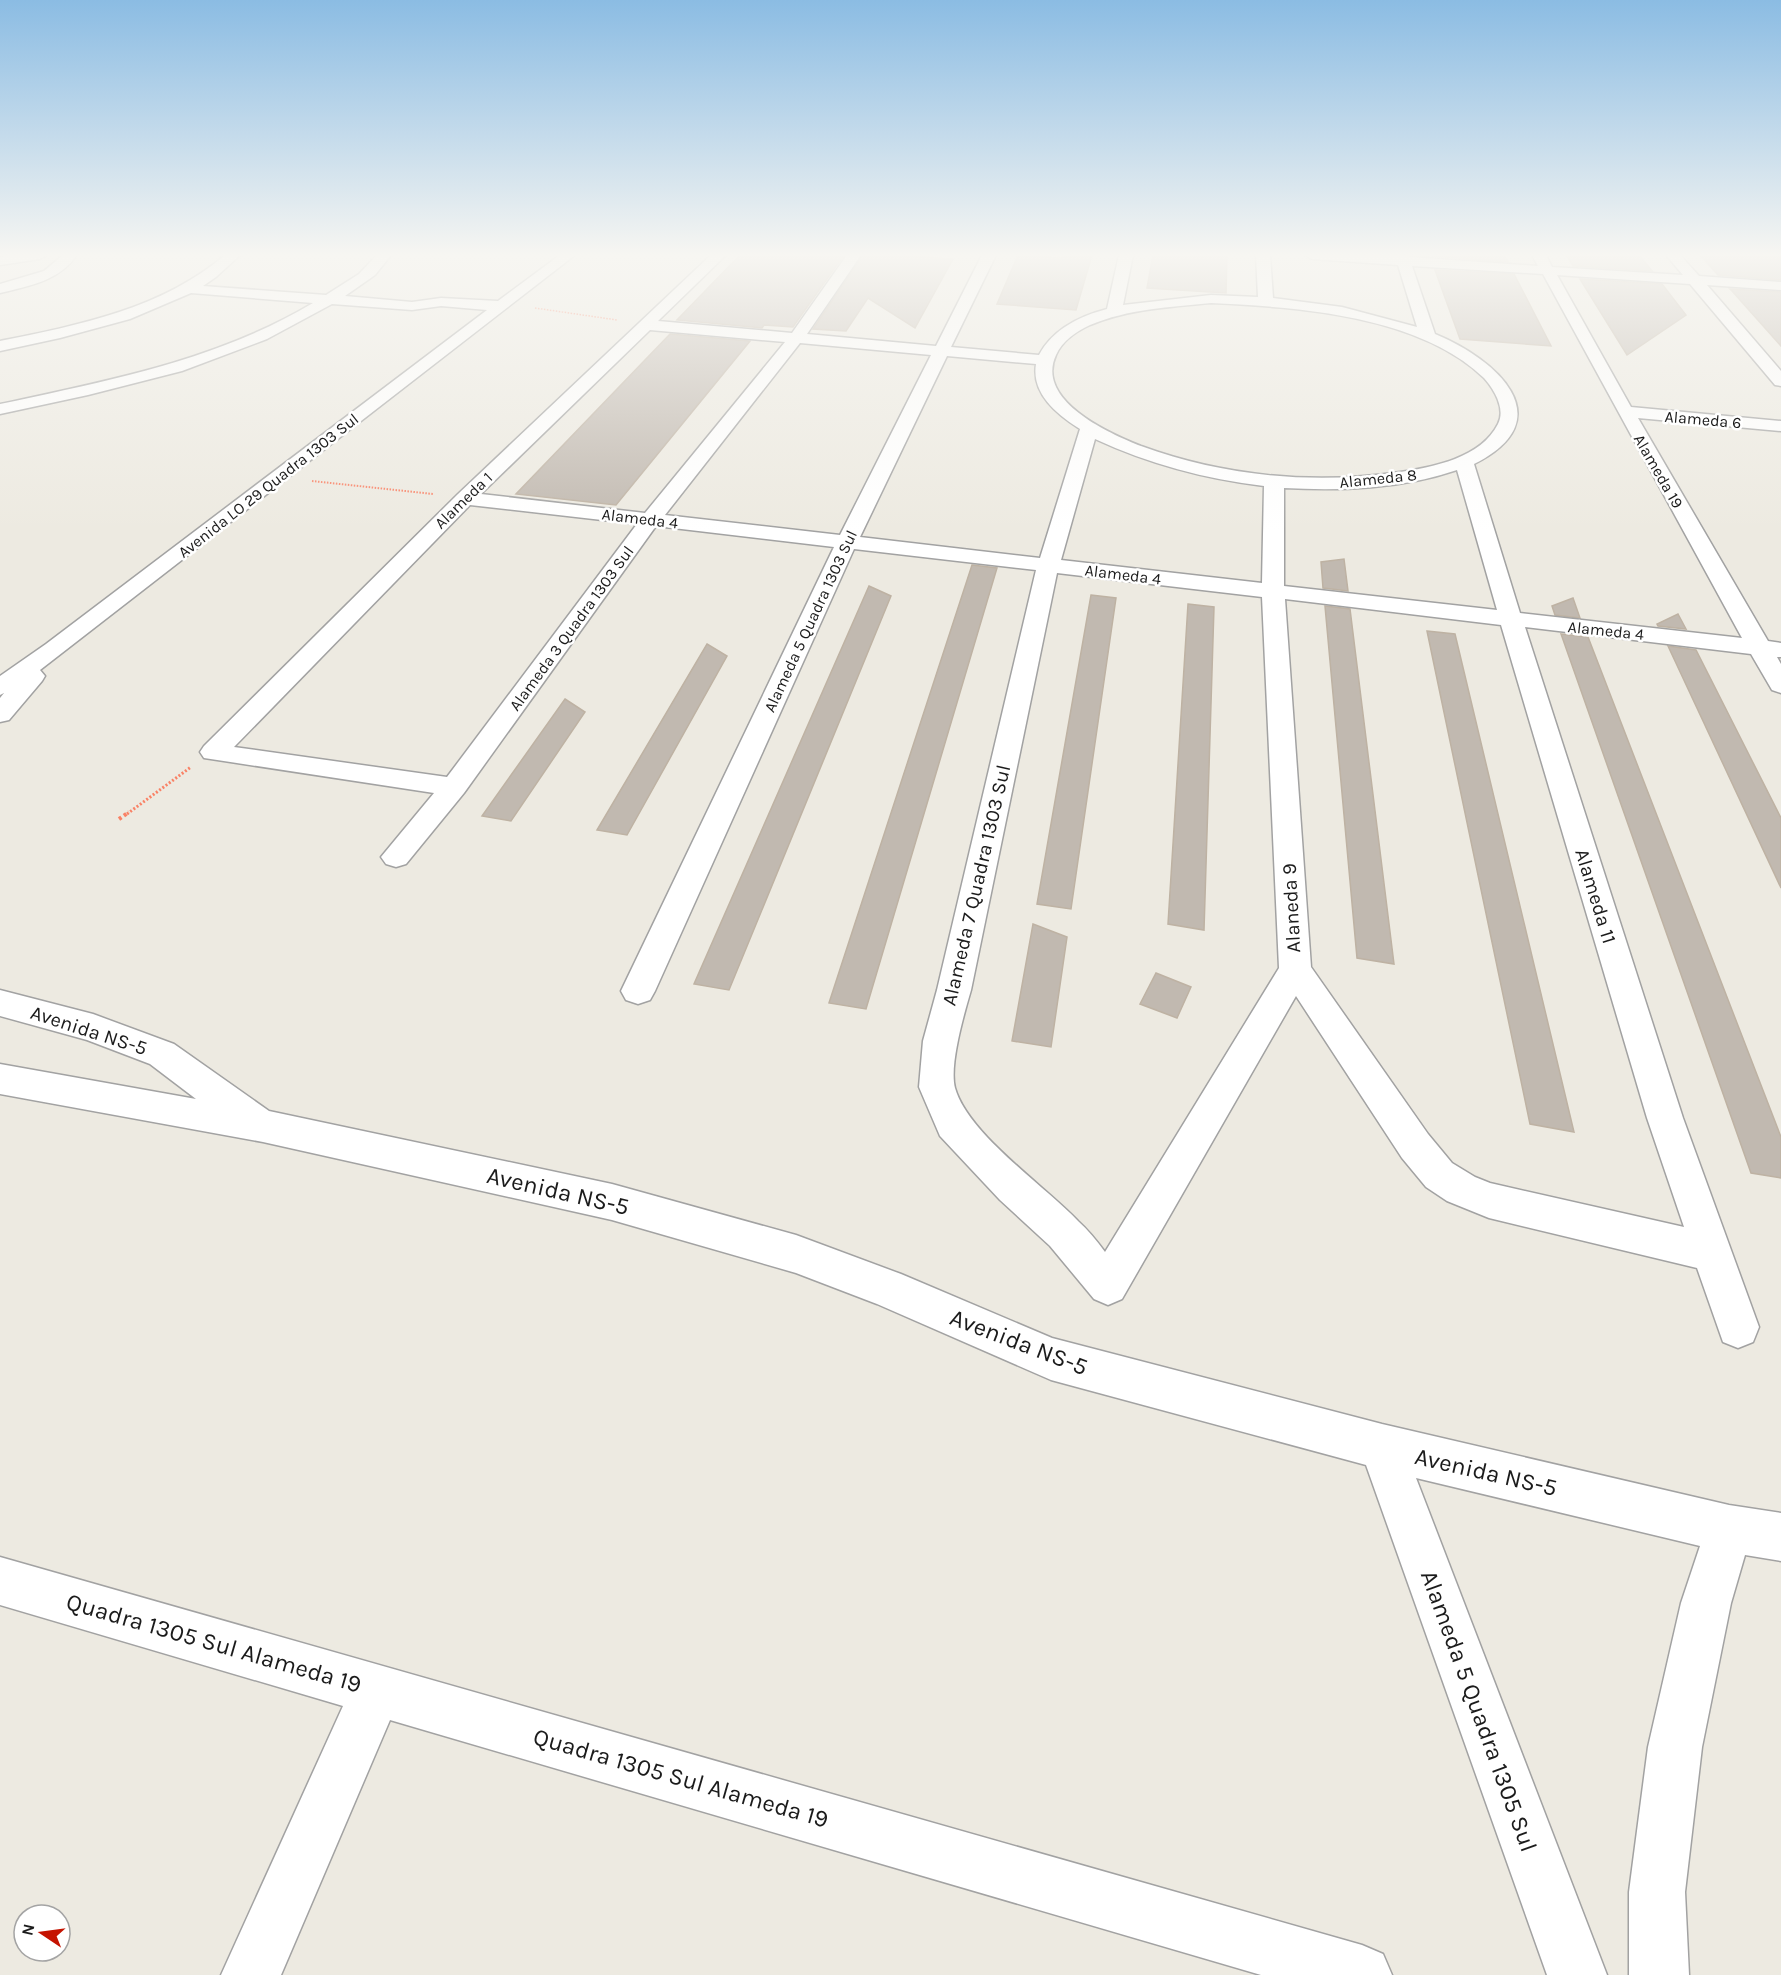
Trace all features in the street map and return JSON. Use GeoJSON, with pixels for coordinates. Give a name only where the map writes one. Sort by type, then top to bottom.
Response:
{"type":"FeatureCollection","features":[{"type":"Feature","properties":{"kind":"street"},"geometry":{"type":"LineString","coordinates":[[0,410],[135,378],[229,347]]}},
{"type":"Feature","properties":{"kind":"street","name":"Avenida LO 29 Quadra 1303 Sul"},"geometry":{"type":"LineString","coordinates":[[55,649],[446,347]]}},
{"type":"Feature","properties":{"kind":"street","name":"Alameda 1"},"geometry":{"type":"LineString","coordinates":[[213,752],[465,498],[623,347]]}},
{"type":"Feature","properties":{"kind":"street","name":"Alameda 3 Quadra 1303 Sul"},"geometry":{"type":"LineString","coordinates":[[396,857],[454,787],[651,519],[789,347]]}},
{"type":"Feature","properties":{"kind":"street"},"geometry":{"type":"LineString","coordinates":[[911,347],[1043,360]]}},
{"type":"Feature","properties":{"kind":"street","name":"Alameda 5 Quadra 1303 Sul"},"geometry":{"type":"LineString","coordinates":[[638,991],[847,542],[944,347]]}},
{"type":"Feature","properties":{"kind":"street","name":"Alameda 8"},"geometry":{"type":"LineString","coordinates":[[1052,347],[1043,360],[1044,382],[1059,405],[1089,428],[1138,451],[1202,470],[1274,481],[1347,483],[1413,477],[1464,462],[1495,443],[1509,422],[1507,399],[1492,376],[1465,355],[1449,347]]}},
{"type":"Feature","properties":{"kind":"street","name":"Alameda 19"},"geometry":{"type":"LineString","coordinates":[[1590,347],[1625,412],[1770,648],[1781,685]]}},
{"type":"Feature","properties":{"kind":"street"},"geometry":{"type":"LineString","coordinates":[[1752,347],[1781,381]]}},
{"type":"Feature","properties":{"kind":"street","name":"Alameda 6"},"geometry":{"type":"LineString","coordinates":[[1625,412],[1781,426]]}},
{"type":"Feature","properties":{"kind":"street","name":"Alameda 7 Quadra 1303 Sul"},"geometry":{"type":"LineString","coordinates":[[1089,428],[1048,566],[954,990],[940,1041],[937,1087],[953,1125],[985,1159],[1064,1233],[1108,1285]]}},
{"type":"Feature","properties":{"kind":"street","name":"Alameda 11"},"geometry":{"type":"LineString","coordinates":[[1464,462],[1661,1106],[1738,1328]]}},
{"type":"Feature","properties":{"kind":"street","name":"Alaneda 9"},"geometry":{"type":"LineString","coordinates":[[1108,1285],[1294,969],[1273,592],[1274,481]]}},
{"type":"Feature","properties":{"kind":"street","name":"Alameda 4"},"geometry":{"type":"LineString","coordinates":[[465,498],[1770,648]]}},
{"type":"Feature","properties":{"kind":"street"},"geometry":{"type":"LineString","coordinates":[[0,687],[55,649]]}},
{"type":"Feature","properties":{"kind":"street"},"geometry":{"type":"LineString","coordinates":[[0,714],[55,649]]}},
{"type":"Feature","properties":{"kind":"street"},"geometry":{"type":"LineString","coordinates":[[213,752],[454,787]]}},
{"type":"Feature","properties":{"kind":"street"},"geometry":{"type":"LineString","coordinates":[[1294,969],[1416,1146],[1439,1175],[1461,1189],[1489,1200],[1713,1253]]}},
{"type":"Feature","properties":{"kind":"street","name":"Avenida NS-5"},"geometry":{"type":"LineString","coordinates":[[0,1003],[93,1028],[162,1054],[263,1126]]}},
{"type":"Feature","properties":{"kind":"street","name":"Avenida NS-5"},"geometry":{"type":"LineString","coordinates":[[0,1078],[263,1126],[612,1202],[796,1254],[887,1288],[1051,1359],[1382,1447],[1729,1529],[1781,1537]]}},
{"type":"Feature","properties":{"kind":"street","name":"Alameda 5 Quadra 1305 Sul"},"geometry":{"type":"LineString","coordinates":[[1382,1447],[1577,1975]]}},
{"type":"Feature","properties":{"kind":"street"},"geometry":{"type":"LineString","coordinates":[[1659,1975],[1657,1892],[1675,1748],[1706,1603],[1729,1529]]}},
{"type":"Feature","properties":{"kind":"street","name":"Quadra 1305 Sul Alameda 19"},"geometry":{"type":"LineString","coordinates":[[0,1581],[1362,1975]]}},
{"type":"Feature","properties":{"kind":"street"},"geometry":{"type":"LineString","coordinates":[[251,1975],[377,1690]]}},
{"type":"Feature","properties":{"kind":"path"},"geometry":{"type":"LineString","coordinates":[[279,477],[465,498]]}},
{"type":"Feature","properties":{"kind":"path"},"geometry":{"type":"LineString","coordinates":[[119,819],[213,752]]}},
{"type":"Feature","properties":{"kind":"building"},"geometry":{"type":"Polygon","coordinates":[[[657,347],[745,347],[616,505],[516,494],[657,347]]]}},
{"type":"Feature","properties":{"kind":"building"},"geometry":{"type":"Polygon","coordinates":[[[1622,347],[1639,347],[1627,355],[1622,347]]]}},
{"type":"Feature","properties":{"kind":"building"},"geometry":{"type":"Polygon","coordinates":[[[1344,559],[1348,591],[1323,588],[1321,562],[1344,559]]]}},
{"type":"Feature","properties":{"kind":"building"},"geometry":{"type":"Polygon","coordinates":[[[972,565],[997,568],[866,1009],[829,1003],[972,565]]]}},
{"type":"Feature","properties":{"kind":"building"},"geometry":{"type":"Polygon","coordinates":[[[869,586],[891,596],[729,990],[694,984],[869,586]]]}},
{"type":"Feature","properties":{"kind":"building"},"geometry":{"type":"Polygon","coordinates":[[[1091,595],[1116,598],[1071,909],[1037,904],[1091,595]]]}},
{"type":"Feature","properties":{"kind":"building"},"geometry":{"type":"Polygon","coordinates":[[[1573,598],[1580,618],[1555,615],[1552,606],[1573,598]]]}},
{"type":"Feature","properties":{"kind":"building"},"geometry":{"type":"Polygon","coordinates":[[[1188,604],[1214,607],[1204,930],[1168,924],[1188,604]]]}},
{"type":"Feature","properties":{"kind":"building"},"geometry":{"type":"Polygon","coordinates":[[[1325,606],[1350,609],[1394,964],[1357,958],[1325,606]]]}},
{"type":"Feature","properties":{"kind":"building"},"geometry":{"type":"Polygon","coordinates":[[[1678,614],[1686,629],[1658,626],[1657,624],[1678,614]]]}},
{"type":"Feature","properties":{"kind":"building"},"geometry":{"type":"Polygon","coordinates":[[[1427,631],[1455,634],[1574,1132],[1530,1124],[1427,631]]]}},
{"type":"Feature","properties":{"kind":"building"},"geometry":{"type":"Polygon","coordinates":[[[1561,634],[1588,637],[1781,1137],[1781,1178],[1751,1173],[1561,634]]]}},
{"type":"Feature","properties":{"kind":"building"},"geometry":{"type":"Polygon","coordinates":[[[707,644],[727,656],[627,835],[597,830],[707,644]]]}},
{"type":"Feature","properties":{"kind":"building"},"geometry":{"type":"Polygon","coordinates":[[[1668,646],[1696,650],[1781,818],[1781,888],[1668,646]]]}},
{"type":"Feature","properties":{"kind":"building"},"geometry":{"type":"Polygon","coordinates":[[[565,699],[585,712],[511,821],[482,816],[565,699]]]}},
{"type":"Feature","properties":{"kind":"building"},"geometry":{"type":"Polygon","coordinates":[[[1033,924],[1067,937],[1051,1047],[1012,1041],[1033,924]]]}},
{"type":"Feature","properties":{"kind":"building"},"geometry":{"type":"Polygon","coordinates":[[[1156,973],[1191,987],[1177,1018],[1140,1004],[1156,973]]]}}]}
